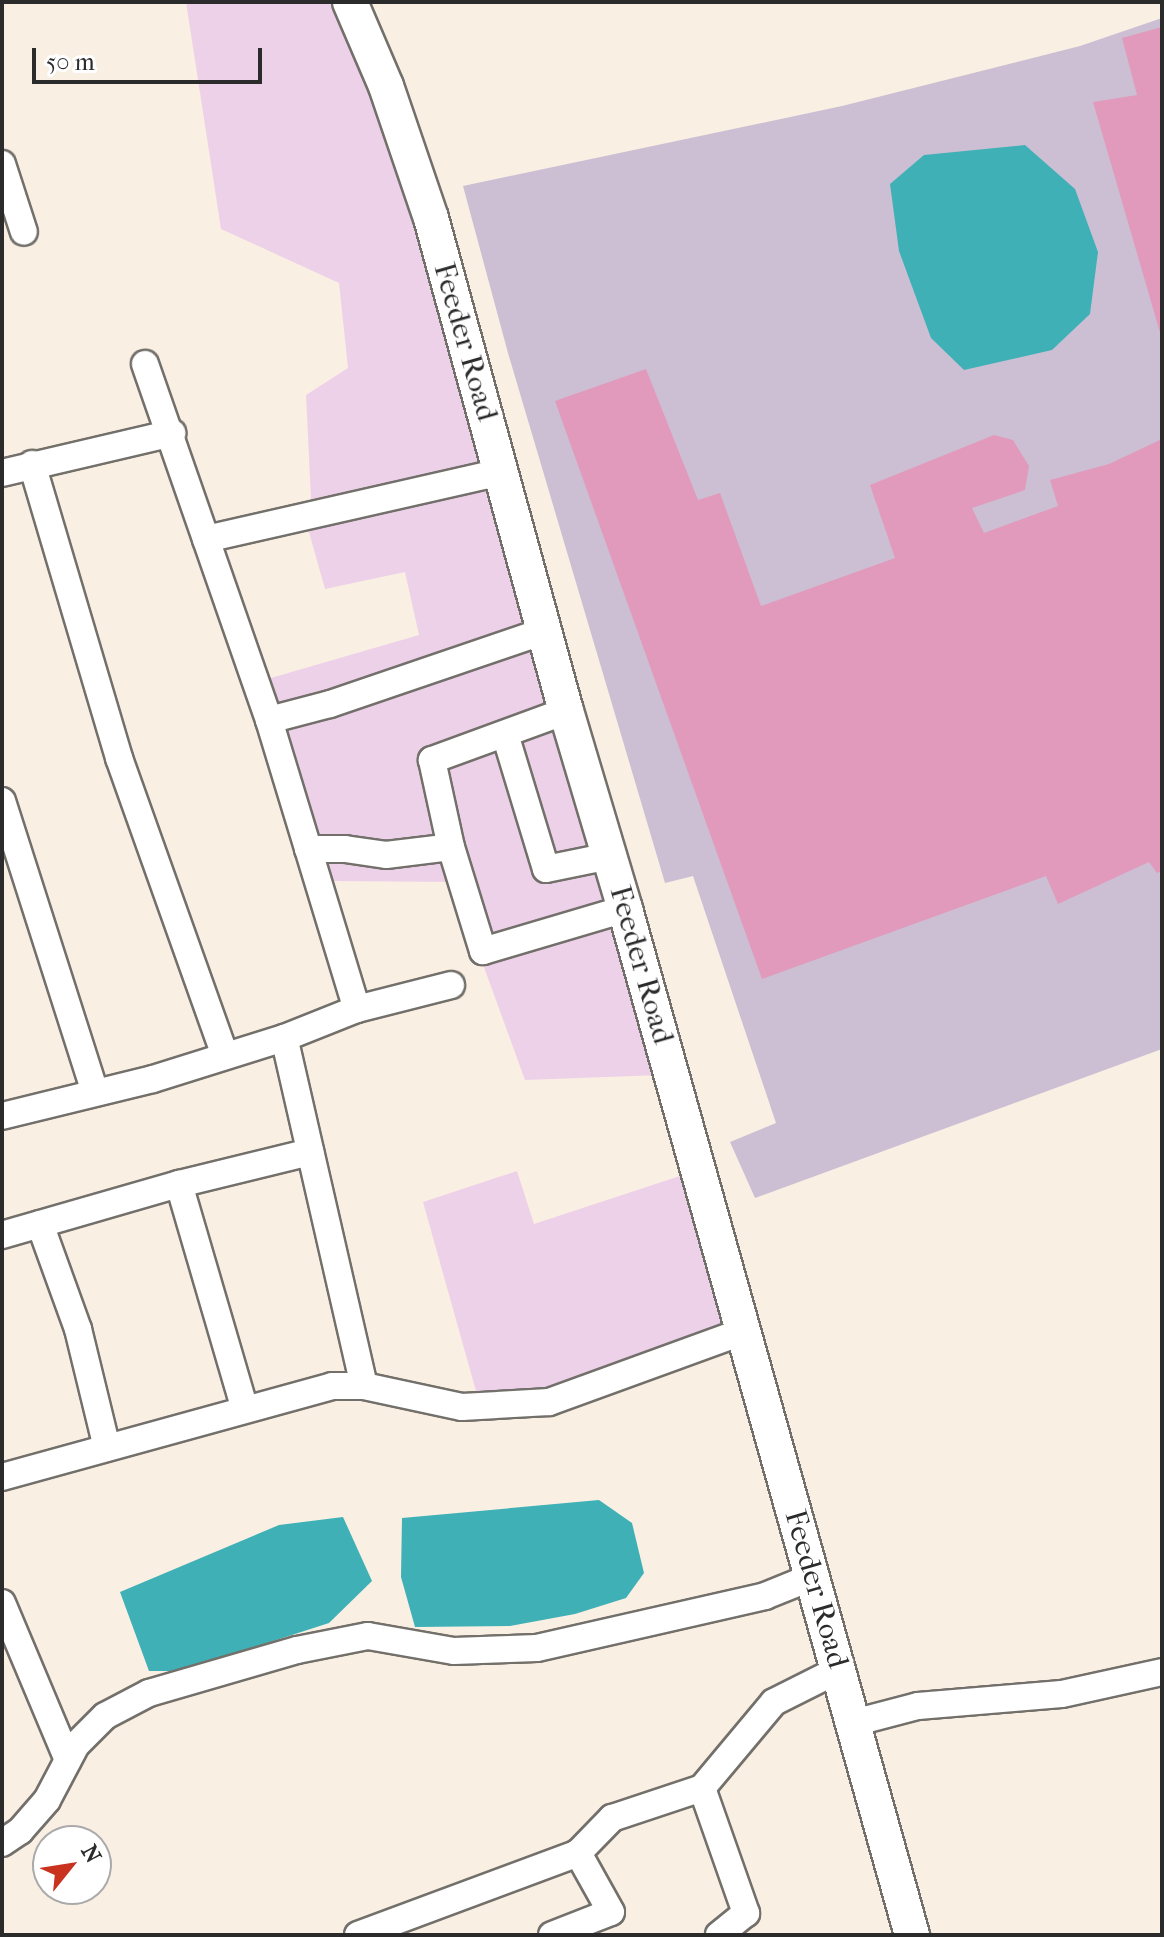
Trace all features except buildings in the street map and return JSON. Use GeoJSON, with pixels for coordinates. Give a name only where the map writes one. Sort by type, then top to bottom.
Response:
{"type":"FeatureCollection","features":[{"type":"Feature","properties":{"kind":"street","name":"Feeder Road"},"geometry":{"type":"LineString","coordinates":[[350,2],[386,86],[431,218],[547,630],[566,711],[625,909],[912,1935]]}},
{"type":"Feature","properties":{"kind":"street"},"geometry":{"type":"LineString","coordinates":[[4,178],[24,232]]}},
{"type":"Feature","properties":{"kind":"street"},"geometry":{"type":"LineString","coordinates":[[145,364],[172,433],[269,720],[357,1009]]}},
{"type":"Feature","properties":{"kind":"street"},"geometry":{"type":"LineString","coordinates":[[2,473],[172,433]]}},
{"type":"Feature","properties":{"kind":"street"},"geometry":{"type":"LineString","coordinates":[[32,464],[119,758],[225,1056]]}},
{"type":"Feature","properties":{"kind":"street"},"geometry":{"type":"LineString","coordinates":[[206,539],[502,472]]}},
{"type":"Feature","properties":{"kind":"street"},"geometry":{"type":"LineString","coordinates":[[269,720],[330,704],[547,630]]}},
{"type":"Feature","properties":{"kind":"street"},"geometry":{"type":"LineString","coordinates":[[566,711],[432,760],[451,847],[483,951],[625,909]]}},
{"type":"Feature","properties":{"kind":"street"},"geometry":{"type":"LineString","coordinates":[[505,734],[546,869],[610,856]]}},
{"type":"Feature","properties":{"kind":"street"},"geometry":{"type":"LineString","coordinates":[[2,801],[95,1093]]}},
{"type":"Feature","properties":{"kind":"street"},"geometry":{"type":"LineString","coordinates":[[308,849],[345,849],[386,855],[451,847]]}},
{"type":"Feature","properties":{"kind":"street"},"geometry":{"type":"LineString","coordinates":[[2,1116],[225,1056],[284,1038],[357,1009],[451,985]]}},
{"type":"Feature","properties":{"kind":"street"},"geometry":{"type":"LineString","coordinates":[[284,1038],[364,1386]]}},
{"type":"Feature","properties":{"kind":"street"},"geometry":{"type":"LineString","coordinates":[[2,1235],[179,1184],[310,1152]]}},
{"type":"Feature","properties":{"kind":"street"},"geometry":{"type":"LineString","coordinates":[[179,1184],[245,1409]]}},
{"type":"Feature","properties":{"kind":"street"},"geometry":{"type":"LineString","coordinates":[[40,1224],[78,1329],[107,1448]]}},
{"type":"Feature","properties":{"kind":"street"},"geometry":{"type":"LineString","coordinates":[[2,1477],[332,1386],[364,1386],[462,1407],[549,1402],[744,1331]]}},
{"type":"Feature","properties":{"kind":"street"},"geometry":{"type":"LineString","coordinates":[[2,1843],[20,1831],[47,1800],[76,1745],[105,1716],[149,1693],[297,1650],[368,1636],[454,1651],[537,1648],[765,1596],[812,1577]]}},
{"type":"Feature","properties":{"kind":"street"},"geometry":{"type":"LineString","coordinates":[[2,1603],[12,1656],[68,1760]]}},
{"type":"Feature","properties":{"kind":"street"},"geometry":{"type":"LineString","coordinates":[[358,1935],[578,1853],[612,1818],[702,1788],[774,1702],[838,1670]]}},
{"type":"Feature","properties":{"kind":"street"},"geometry":{"type":"LineString","coordinates":[[853,1723],[918,1706],[1062,1694],[1162,1672]]}},
{"type":"Feature","properties":{"kind":"street"},"geometry":{"type":"LineString","coordinates":[[702,1788],[746,1913],[719,1935]]}},
{"type":"Feature","properties":{"kind":"street"},"geometry":{"type":"LineString","coordinates":[[552,1935],[611,1912],[578,1853]]}},
{"type":"Feature","properties":{"kind":"shaded area"},"geometry":{"type":"Polygon","coordinates":[[[186,2],[339,2],[379,96],[418,237],[484,438],[661,1075],[525,1080],[453,882],[330,881],[264,680],[419,635],[405,572],[325,589],[307,525],[311,499],[306,395],[348,368],[339,283],[221,229],[186,2]]]}},
{"type":"Feature","properties":{"kind":"shaded area"},"geometry":{"type":"Polygon","coordinates":[[[1162,18],[1162,1049],[755,1198],[730,1142],[776,1123],[693,876],[665,883],[508,353],[463,186],[842,106],[1080,46],[1162,18]]]}},
{"type":"Feature","properties":{"kind":"shaded area"},"geometry":{"type":"Polygon","coordinates":[[[517,1171],[534,1224],[692,1172],[735,1324],[548,1390],[476,1391],[423,1202],[517,1171]]]}},
{"type":"Feature","properties":{"kind":"water"},"geometry":{"type":"Polygon","coordinates":[[[1025,145],[1075,189],[1098,252],[1090,314],[1052,350],[964,370],[931,338],[899,251],[890,184],[924,155],[1025,145]]]}},
{"type":"Feature","properties":{"kind":"water"},"geometry":{"type":"Polygon","coordinates":[[[599,1500],[632,1523],[644,1573],[626,1598],[575,1614],[510,1626],[415,1627],[401,1577],[402,1518],[599,1500]]]}},
{"type":"Feature","properties":{"kind":"water"},"geometry":{"type":"Polygon","coordinates":[[[343,1517],[372,1581],[329,1623],[181,1671],[149,1671],[120,1592],[279,1525],[343,1517]]]}}]}
